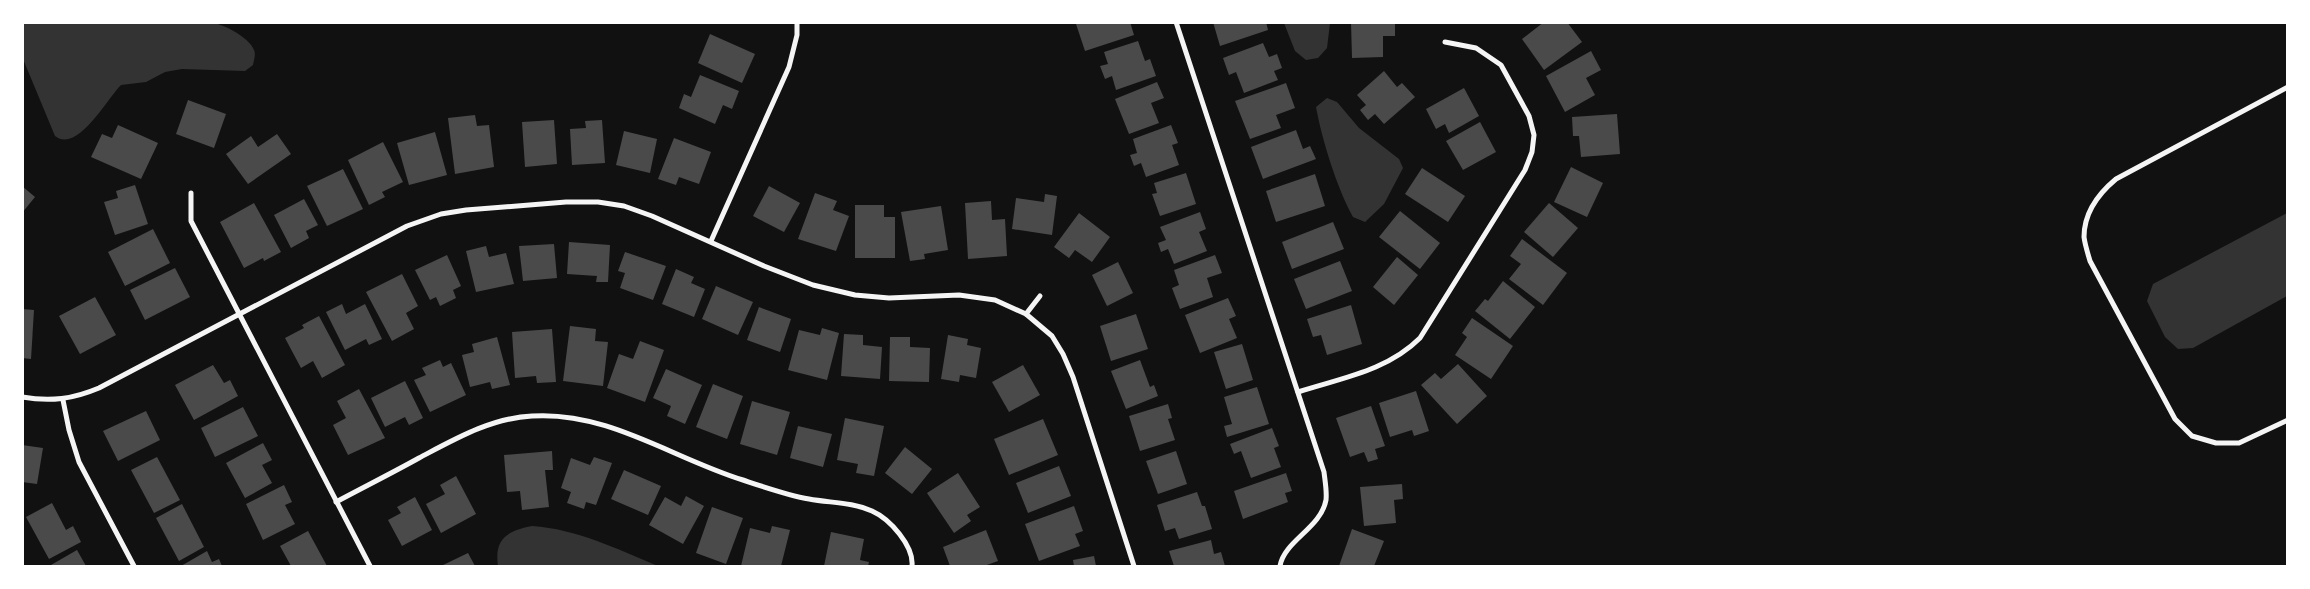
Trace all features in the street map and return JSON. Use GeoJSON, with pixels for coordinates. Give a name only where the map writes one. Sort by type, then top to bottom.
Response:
{"type":"FeatureCollection","features":[{"type":"Feature","properties":{"kind":"street"},"geometry":{"type":"LineString","coordinates":[[711,241],[789,67],[797,36],[797,22]]}},
{"type":"Feature","properties":{"kind":"street"},"geometry":{"type":"LineString","coordinates":[[1176,22],[1324,472],[1326,500],[1316,521],[1291,548],[1281,561],[1280,566]]}},
{"type":"Feature","properties":{"kind":"street"},"geometry":{"type":"LineString","coordinates":[[1298,392],[1384,365],[1406,352],[1420,338],[1525,170],[1532,152],[1534,135],[1529,116],[1501,65],[1476,48],[1445,42]]}},
{"type":"Feature","properties":{"kind":"street"},"geometry":{"type":"LineString","coordinates":[[2288,87],[2116,179],[2100,192],[2088,213],[2084,237],[2090,261],[2175,420],[2192,436],[2216,443],[2239,443],[2288,420]]}},
{"type":"Feature","properties":{"kind":"street"},"geometry":{"type":"LineString","coordinates":[[191,193],[190,221],[370,566]]}},
{"type":"Feature","properties":{"kind":"street"},"geometry":{"type":"LineString","coordinates":[[22,397],[63,400],[78,397],[100,388],[408,226],[441,214],[566,202],[598,202],[624,206],[652,216],[764,266],[813,285],[854,295],[889,298],[959,295],[995,300],[1026,314],[1052,336],[1064,354],[1134,566]]}},
{"type":"Feature","properties":{"kind":"street"},"geometry":{"type":"LineString","coordinates":[[1026,314],[1040,296]]}},
{"type":"Feature","properties":{"kind":"street"},"geometry":{"type":"LineString","coordinates":[[63,400],[69,430],[79,462],[134,566]]}},
{"type":"Feature","properties":{"kind":"street"},"geometry":{"type":"LineString","coordinates":[[336,502],[465,434],[500,420],[530,416],[564,415],[594,421],[624,431],[742,480],[808,499],[850,504],[872,511],[892,524],[913,562],[912,566]]}},
{"type":"Feature","properties":{"kind":"shaded area"},"geometry":{"type":"Polygon","coordinates":[[[208,22],[227,28],[247,40],[255,52],[255,57],[253,65],[245,71],[182,69],[165,72],[146,82],[121,85],[82,131],[73,138],[64,140],[55,136],[23,59],[23,24],[208,22]]]}},
{"type":"Feature","properties":{"kind":"shaded area"},"geometry":{"type":"Polygon","coordinates":[[[1284,23],[1330,23],[1327,48],[1318,58],[1306,60],[1295,51],[1284,23]]]}},
{"type":"Feature","properties":{"kind":"shaded area"},"geometry":{"type":"Polygon","coordinates":[[[1327,98],[1337,102],[1359,128],[1399,159],[1403,168],[1384,204],[1365,222],[1353,217],[1341,192],[1326,149],[1316,107],[1327,98]]]}},
{"type":"Feature","properties":{"kind":"shaded area"},"geometry":{"type":"Polygon","coordinates":[[[2287,213],[2287,296],[2193,348],[2178,349],[2165,337],[2147,301],[2153,284],[2287,213]]]}},
{"type":"Feature","properties":{"kind":"shaded area"},"geometry":{"type":"Polygon","coordinates":[[[532,526],[581,535],[658,566],[498,566],[498,549],[504,538],[523,528],[532,526]]]}},
{"type":"Feature","properties":{"kind":"building"},"geometry":{"type":"Polygon","coordinates":[[[1079,22],[1130,22],[1134,35],[1085,51],[1076,24],[1079,22]]]}},
{"type":"Feature","properties":{"kind":"building"},"geometry":{"type":"Polygon","coordinates":[[[1213,22],[1266,22],[1268,30],[1220,46],[1213,22]]]}},
{"type":"Feature","properties":{"kind":"building"},"geometry":{"type":"Polygon","coordinates":[[[1351,22],[1395,22],[1395,36],[1383,36],[1383,57],[1352,58],[1351,22]]]}},
{"type":"Feature","properties":{"kind":"building"},"geometry":{"type":"Polygon","coordinates":[[[1544,22],[1567,22],[1582,42],[1544,70],[1522,39],[1544,22]]]}},
{"type":"Feature","properties":{"kind":"building"},"geometry":{"type":"Polygon","coordinates":[[[710,34],[755,54],[742,83],[698,63],[710,34]]]}},
{"type":"Feature","properties":{"kind":"building"},"geometry":{"type":"Polygon","coordinates":[[[1138,41],[1145,61],[1150,59],[1156,76],[1116,90],[1112,76],[1105,79],[1100,66],[1108,64],[1104,52],[1138,41]]]}},
{"type":"Feature","properties":{"kind":"building"},"geometry":{"type":"Polygon","coordinates":[[[1263,43],[1269,57],[1277,54],[1282,68],[1274,71],[1278,80],[1244,93],[1236,72],[1229,75],[1223,58],[1263,43]]]}},
{"type":"Feature","properties":{"kind":"building"},"geometry":{"type":"Polygon","coordinates":[[[1591,51],[1601,70],[1586,78],[1595,95],[1565,112],[1546,76],[1591,51]]]}},
{"type":"Feature","properties":{"kind":"building"},"geometry":{"type":"Polygon","coordinates":[[[1384,71],[1397,87],[1402,83],[1415,97],[1384,124],[1375,114],[1368,120],[1360,110],[1366,105],[1357,95],[1384,71]]]}},
{"type":"Feature","properties":{"kind":"building"},"geometry":{"type":"Polygon","coordinates":[[[700,75],[739,91],[732,109],[723,105],[715,124],[679,108],[684,94],[691,97],[700,75]]]}},
{"type":"Feature","properties":{"kind":"building"},"geometry":{"type":"Polygon","coordinates":[[[1157,82],[1164,98],[1151,103],[1159,123],[1129,134],[1115,99],[1157,82]]]}},
{"type":"Feature","properties":{"kind":"building"},"geometry":{"type":"Polygon","coordinates":[[[1286,83],[1295,108],[1276,115],[1281,128],[1250,139],[1235,101],[1286,83]]]}},
{"type":"Feature","properties":{"kind":"building"},"geometry":{"type":"Polygon","coordinates":[[[1464,88],[1479,116],[1449,133],[1445,124],[1436,129],[1426,109],[1464,88]]]}},
{"type":"Feature","properties":{"kind":"building"},"geometry":{"type":"Polygon","coordinates":[[[188,100],[226,114],[214,148],[176,134],[188,100]]]}},
{"type":"Feature","properties":{"kind":"building"},"geometry":{"type":"Polygon","coordinates":[[[1617,114],[1620,154],[1581,157],[1579,136],[1573,136],[1572,117],[1617,114]]]}},
{"type":"Feature","properties":{"kind":"building"},"geometry":{"type":"Polygon","coordinates":[[[475,115],[477,126],[489,125],[494,167],[455,174],[448,118],[475,115]]]}},
{"type":"Feature","properties":{"kind":"building"},"geometry":{"type":"Polygon","coordinates":[[[554,120],[557,164],[525,167],[522,122],[554,120]]]}},
{"type":"Feature","properties":{"kind":"building"},"geometry":{"type":"Polygon","coordinates":[[[602,120],[605,163],[572,165],[570,129],[586,128],[585,121],[602,120]]]}},
{"type":"Feature","properties":{"kind":"building"},"geometry":{"type":"Polygon","coordinates":[[[1480,122],[1496,152],[1463,170],[1446,141],[1480,122]]]}},
{"type":"Feature","properties":{"kind":"building"},"geometry":{"type":"Polygon","coordinates":[[[118,125],[158,143],[141,179],[91,157],[102,134],[112,138],[118,125]]]}},
{"type":"Feature","properties":{"kind":"building"},"geometry":{"type":"Polygon","coordinates":[[[1171,125],[1178,143],[1172,145],[1179,165],[1146,177],[1141,163],[1134,166],[1130,155],[1137,153],[1133,139],[1171,125]]]}},
{"type":"Feature","properties":{"kind":"building"},"geometry":{"type":"Polygon","coordinates":[[[1296,130],[1303,149],[1310,146],[1316,159],[1263,179],[1251,147],[1296,130]]]}},
{"type":"Feature","properties":{"kind":"building"},"geometry":{"type":"Polygon","coordinates":[[[624,131],[657,139],[650,173],[616,165],[624,131]]]}},
{"type":"Feature","properties":{"kind":"building"},"geometry":{"type":"Polygon","coordinates":[[[435,132],[447,175],[409,185],[397,143],[435,132]]]}},
{"type":"Feature","properties":{"kind":"building"},"geometry":{"type":"Polygon","coordinates":[[[277,134],[291,154],[248,184],[226,154],[251,136],[258,147],[277,134]]]}},
{"type":"Feature","properties":{"kind":"building"},"geometry":{"type":"Polygon","coordinates":[[[674,138],[711,152],[699,184],[679,177],[676,185],[658,179],[674,138]]]}},
{"type":"Feature","properties":{"kind":"building"},"geometry":{"type":"Polygon","coordinates":[[[383,142],[403,182],[382,192],[385,197],[369,205],[348,160],[383,142]]]}},
{"type":"Feature","properties":{"kind":"building"},"geometry":{"type":"Polygon","coordinates":[[[1571,167],[1603,183],[1587,217],[1554,202],[1571,167]]]}},
{"type":"Feature","properties":{"kind":"building"},"geometry":{"type":"Polygon","coordinates":[[[1422,168],[1465,196],[1448,222],[1405,194],[1422,168]]]}},
{"type":"Feature","properties":{"kind":"building"},"geometry":{"type":"Polygon","coordinates":[[[343,169],[363,209],[327,226],[307,186],[343,169]]]}},
{"type":"Feature","properties":{"kind":"building"},"geometry":{"type":"Polygon","coordinates":[[[1186,173],[1196,204],[1160,216],[1152,194],[1157,193],[1154,183],[1186,173]]]}},
{"type":"Feature","properties":{"kind":"building"},"geometry":{"type":"Polygon","coordinates":[[[1315,174],[1325,206],[1276,222],[1266,191],[1315,174]]]}},
{"type":"Feature","properties":{"kind":"building"},"geometry":{"type":"Polygon","coordinates":[[[135,185],[148,224],[115,235],[104,202],[118,198],[116,191],[135,185]]]}},
{"type":"Feature","properties":{"kind":"building"},"geometry":{"type":"Polygon","coordinates":[[[22,186],[35,197],[22,213],[22,186]]]}},
{"type":"Feature","properties":{"kind":"building"},"geometry":{"type":"Polygon","coordinates":[[[769,186],[800,203],[784,232],[753,216],[769,186]]]}},
{"type":"Feature","properties":{"kind":"building"},"geometry":{"type":"Polygon","coordinates":[[[815,193],[837,201],[833,210],[849,216],[836,251],[798,239],[815,193]]]}},
{"type":"Feature","properties":{"kind":"building"},"geometry":{"type":"Polygon","coordinates":[[[1045,194],[1057,196],[1052,235],[1012,229],[1016,198],[1044,202],[1045,194]]]}},
{"type":"Feature","properties":{"kind":"building"},"geometry":{"type":"Polygon","coordinates":[[[304,199],[318,225],[306,231],[309,238],[291,248],[274,215],[304,199]]]}},
{"type":"Feature","properties":{"kind":"building"},"geometry":{"type":"Polygon","coordinates":[[[991,201],[992,220],[1005,219],[1007,256],[968,259],[965,203],[991,201]]]}},
{"type":"Feature","properties":{"kind":"building"},"geometry":{"type":"Polygon","coordinates":[[[254,203],[281,252],[264,261],[263,258],[244,268],[220,222],[254,203]]]}},
{"type":"Feature","properties":{"kind":"building"},"geometry":{"type":"Polygon","coordinates":[[[1549,203],[1578,228],[1553,257],[1524,232],[1549,203]]]}},
{"type":"Feature","properties":{"kind":"building"},"geometry":{"type":"Polygon","coordinates":[[[855,205],[884,205],[884,217],[895,217],[895,258],[855,258],[855,205]]]}},
{"type":"Feature","properties":{"kind":"building"},"geometry":{"type":"Polygon","coordinates":[[[941,206],[948,250],[924,254],[925,259],[910,261],[901,212],[941,206]]]}},
{"type":"Feature","properties":{"kind":"building"},"geometry":{"type":"Polygon","coordinates":[[[1400,211],[1440,243],[1420,269],[1379,237],[1400,211]]]}},
{"type":"Feature","properties":{"kind":"building"},"geometry":{"type":"Polygon","coordinates":[[[1200,212],[1206,229],[1199,232],[1207,251],[1174,264],[1168,249],[1161,252],[1158,243],[1166,240],[1160,227],[1200,212]]]}},
{"type":"Feature","properties":{"kind":"building"},"geometry":{"type":"Polygon","coordinates":[[[1079,213],[1110,237],[1092,262],[1075,250],[1069,258],[1054,247],[1079,213]]]}},
{"type":"Feature","properties":{"kind":"building"},"geometry":{"type":"Polygon","coordinates":[[[1333,222],[1344,249],[1292,269],[1282,242],[1333,222]]]}},
{"type":"Feature","properties":{"kind":"building"},"geometry":{"type":"Polygon","coordinates":[[[153,229],[170,263],[125,286],[108,252],[153,229]]]}},
{"type":"Feature","properties":{"kind":"building"},"geometry":{"type":"Polygon","coordinates":[[[1522,239],[1567,273],[1543,305],[1509,279],[1521,264],[1510,256],[1522,239]]]}},
{"type":"Feature","properties":{"kind":"building"},"geometry":{"type":"Polygon","coordinates":[[[569,242],[610,245],[608,282],[596,282],[597,276],[567,274],[569,242]]]}},
{"type":"Feature","properties":{"kind":"building"},"geometry":{"type":"Polygon","coordinates":[[[554,244],[557,278],[523,281],[519,246],[554,244]]]}},
{"type":"Feature","properties":{"kind":"building"},"geometry":{"type":"Polygon","coordinates":[[[486,246],[489,257],[506,253],[514,284],[476,292],[466,251],[486,246]]]}},
{"type":"Feature","properties":{"kind":"building"},"geometry":{"type":"Polygon","coordinates":[[[625,252],[666,266],[653,300],[620,288],[625,273],[618,271],[625,252]]]}},
{"type":"Feature","properties":{"kind":"building"},"geometry":{"type":"Polygon","coordinates":[[[447,255],[461,286],[453,290],[456,298],[440,306],[436,297],[430,300],[415,270],[447,255]]]}},
{"type":"Feature","properties":{"kind":"building"},"geometry":{"type":"Polygon","coordinates":[[[1215,255],[1222,273],[1207,278],[1213,297],[1180,309],[1172,288],[1179,285],[1174,270],[1215,255]]]}},
{"type":"Feature","properties":{"kind":"building"},"geometry":{"type":"Polygon","coordinates":[[[1397,257],[1418,275],[1394,305],[1373,287],[1397,257]]]}},
{"type":"Feature","properties":{"kind":"building"},"geometry":{"type":"Polygon","coordinates":[[[1340,261],[1352,291],[1306,309],[1294,279],[1340,261]]]}},
{"type":"Feature","properties":{"kind":"building"},"geometry":{"type":"Polygon","coordinates":[[[1118,262],[1133,293],[1107,306],[1092,275],[1118,262]]]}},
{"type":"Feature","properties":{"kind":"building"},"geometry":{"type":"Polygon","coordinates":[[[175,268],[190,297],[145,320],[130,290],[175,268]]]}},
{"type":"Feature","properties":{"kind":"building"},"geometry":{"type":"Polygon","coordinates":[[[676,269],[694,277],[691,283],[705,289],[694,317],[662,304],[676,269]]]}},
{"type":"Feature","properties":{"kind":"building"},"geometry":{"type":"Polygon","coordinates":[[[402,274],[418,306],[406,313],[414,329],[392,341],[366,292],[402,274]]]}},
{"type":"Feature","properties":{"kind":"building"},"geometry":{"type":"Polygon","coordinates":[[[1503,281],[1535,307],[1510,339],[1475,311],[1485,299],[1488,301],[1503,281]]]}},
{"type":"Feature","properties":{"kind":"building"},"geometry":{"type":"Polygon","coordinates":[[[716,286],[753,302],[738,335],[702,319],[716,286]]]}},
{"type":"Feature","properties":{"kind":"building"},"geometry":{"type":"Polygon","coordinates":[[[95,297],[116,335],[80,354],[59,316],[95,297]]]}},
{"type":"Feature","properties":{"kind":"building"},"geometry":{"type":"Polygon","coordinates":[[[1228,298],[1236,316],[1229,319],[1237,338],[1200,353],[1185,315],[1228,298]]]}},
{"type":"Feature","properties":{"kind":"building"},"geometry":{"type":"Polygon","coordinates":[[[342,304],[346,314],[365,304],[382,339],[369,345],[366,339],[345,350],[326,312],[342,304]]]}},
{"type":"Feature","properties":{"kind":"building"},"geometry":{"type":"Polygon","coordinates":[[[1351,305],[1362,344],[1327,355],[1321,335],[1313,337],[1307,319],[1351,305]]]}},
{"type":"Feature","properties":{"kind":"building"},"geometry":{"type":"Polygon","coordinates":[[[759,307],[791,319],[780,352],[747,340],[759,307]]]}},
{"type":"Feature","properties":{"kind":"building"},"geometry":{"type":"Polygon","coordinates":[[[22,309],[34,310],[31,359],[22,358],[22,309]]]}},
{"type":"Feature","properties":{"kind":"building"},"geometry":{"type":"Polygon","coordinates":[[[1136,314],[1148,349],[1111,361],[1100,326],[1136,314]]]}},
{"type":"Feature","properties":{"kind":"building"},"geometry":{"type":"Polygon","coordinates":[[[319,316],[345,365],[322,378],[313,361],[301,368],[285,338],[304,328],[302,325],[319,316]]]}},
{"type":"Feature","properties":{"kind":"building"},"geometry":{"type":"Polygon","coordinates":[[[1472,318],[1513,346],[1491,379],[1455,355],[1467,337],[1462,333],[1472,318]]]}},
{"type":"Feature","properties":{"kind":"building"},"geometry":{"type":"Polygon","coordinates":[[[570,326],[596,329],[595,341],[608,342],[603,386],[563,381],[570,326]]]}},
{"type":"Feature","properties":{"kind":"building"},"geometry":{"type":"Polygon","coordinates":[[[822,328],[839,333],[827,380],[788,370],[799,330],[820,335],[822,328]]]}},
{"type":"Feature","properties":{"kind":"building"},"geometry":{"type":"Polygon","coordinates":[[[552,329],[556,382],[537,383],[536,376],[515,378],[512,332],[552,329]]]}},
{"type":"Feature","properties":{"kind":"building"},"geometry":{"type":"Polygon","coordinates":[[[844,334],[863,335],[863,345],[882,347],[880,379],[841,376],[844,334]]]}},
{"type":"Feature","properties":{"kind":"building"},"geometry":{"type":"Polygon","coordinates":[[[948,335],[968,339],[967,345],[981,348],[976,378],[960,375],[959,382],[941,379],[948,335]]]}},
{"type":"Feature","properties":{"kind":"building"},"geometry":{"type":"Polygon","coordinates":[[[497,337],[510,385],[492,389],[490,382],[470,387],[462,355],[474,352],[472,344],[497,337]]]}},
{"type":"Feature","properties":{"kind":"building"},"geometry":{"type":"Polygon","coordinates":[[[890,337],[910,337],[910,347],[930,348],[929,382],[889,381],[890,337]]]}},
{"type":"Feature","properties":{"kind":"building"},"geometry":{"type":"Polygon","coordinates":[[[640,341],[664,350],[645,402],[607,388],[619,354],[633,359],[640,341]]]}},
{"type":"Feature","properties":{"kind":"building"},"geometry":{"type":"Polygon","coordinates":[[[1242,344],[1253,380],[1226,389],[1214,352],[1242,344]]]}},
{"type":"Feature","properties":{"kind":"building"},"geometry":{"type":"Polygon","coordinates":[[[440,360],[443,367],[451,363],[466,395],[430,412],[414,380],[426,375],[422,368],[440,360]]]}},
{"type":"Feature","properties":{"kind":"building"},"geometry":{"type":"Polygon","coordinates":[[[1140,360],[1150,387],[1154,385],[1158,396],[1126,409],[1111,371],[1140,360]]]}},
{"type":"Feature","properties":{"kind":"building"},"geometry":{"type":"Polygon","coordinates":[[[1458,364],[1487,396],[1457,424],[1421,385],[1435,373],[1441,379],[1458,364]]]}},
{"type":"Feature","properties":{"kind":"building"},"geometry":{"type":"Polygon","coordinates":[[[213,365],[224,383],[230,380],[238,396],[194,420],[175,385],[213,365]]]}},
{"type":"Feature","properties":{"kind":"building"},"geometry":{"type":"Polygon","coordinates":[[[1023,365],[1040,395],[1009,412],[992,382],[1023,365]]]}},
{"type":"Feature","properties":{"kind":"building"},"geometry":{"type":"Polygon","coordinates":[[[666,369],[702,385],[685,424],[667,416],[671,406],[653,398],[666,369]]]}},
{"type":"Feature","properties":{"kind":"building"},"geometry":{"type":"Polygon","coordinates":[[[405,381],[423,418],[409,425],[405,417],[385,427],[371,398],[405,381]]]}},
{"type":"Feature","properties":{"kind":"building"},"geometry":{"type":"Polygon","coordinates":[[[713,384],[743,396],[727,439],[696,427],[713,384]]]}},
{"type":"Feature","properties":{"kind":"building"},"geometry":{"type":"Polygon","coordinates":[[[1257,387],[1269,424],[1227,437],[1224,426],[1232,424],[1224,397],[1257,387]]]}},
{"type":"Feature","properties":{"kind":"building"},"geometry":{"type":"Polygon","coordinates":[[[359,389],[385,438],[348,455],[333,425],[346,418],[337,401],[359,389]]]}},
{"type":"Feature","properties":{"kind":"building"},"geometry":{"type":"Polygon","coordinates":[[[1416,391],[1429,431],[1414,436],[1412,430],[1390,437],[1379,403],[1416,391]]]}},
{"type":"Feature","properties":{"kind":"building"},"geometry":{"type":"Polygon","coordinates":[[[752,401],[790,412],[777,455],[740,444],[752,401]]]}},
{"type":"Feature","properties":{"kind":"building"},"geometry":{"type":"Polygon","coordinates":[[[1168,404],[1172,418],[1168,419],[1175,440],[1140,451],[1129,416],[1168,404]]]}},
{"type":"Feature","properties":{"kind":"building"},"geometry":{"type":"Polygon","coordinates":[[[1371,406],[1385,446],[1375,449],[1378,459],[1368,462],[1364,452],[1350,457],[1336,418],[1371,406]]]}},
{"type":"Feature","properties":{"kind":"building"},"geometry":{"type":"Polygon","coordinates":[[[243,407],[258,436],[215,457],[201,428],[243,407]]]}},
{"type":"Feature","properties":{"kind":"building"},"geometry":{"type":"Polygon","coordinates":[[[146,411],[160,440],[118,461],[103,431],[146,411]]]}},
{"type":"Feature","properties":{"kind":"building"},"geometry":{"type":"Polygon","coordinates":[[[845,418],[884,426],[874,476],[856,473],[858,464],[837,460],[845,418]]]}},
{"type":"Feature","properties":{"kind":"building"},"geometry":{"type":"Polygon","coordinates":[[[1043,419],[1058,455],[1009,475],[994,439],[1043,419]]]}},
{"type":"Feature","properties":{"kind":"building"},"geometry":{"type":"Polygon","coordinates":[[[798,426],[832,434],[823,467],[790,458],[798,426]]]}},
{"type":"Feature","properties":{"kind":"building"},"geometry":{"type":"Polygon","coordinates":[[[1272,428],[1279,446],[1274,448],[1281,467],[1251,478],[1241,451],[1234,454],[1230,444],[1272,428]]]}},
{"type":"Feature","properties":{"kind":"building"},"geometry":{"type":"Polygon","coordinates":[[[263,443],[272,460],[262,465],[272,483],[245,498],[226,463],[263,443]]]}},
{"type":"Feature","properties":{"kind":"building"},"geometry":{"type":"Polygon","coordinates":[[[22,445],[43,448],[37,484],[22,482],[22,445]]]}},
{"type":"Feature","properties":{"kind":"building"},"geometry":{"type":"Polygon","coordinates":[[[905,447],[932,469],[912,494],[885,473],[905,447]]]}},
{"type":"Feature","properties":{"kind":"building"},"geometry":{"type":"Polygon","coordinates":[[[552,451],[553,470],[545,470],[549,507],[522,510],[520,491],[507,492],[504,455],[552,451]]]}},
{"type":"Feature","properties":{"kind":"building"},"geometry":{"type":"Polygon","coordinates":[[[1176,451],[1187,484],[1158,494],[1146,461],[1176,451]]]}},
{"type":"Feature","properties":{"kind":"building"},"geometry":{"type":"Polygon","coordinates":[[[157,457],[180,500],[154,513],[131,470],[157,457]]]}},
{"type":"Feature","properties":{"kind":"building"},"geometry":{"type":"Polygon","coordinates":[[[594,457],[612,463],[596,505],[586,502],[584,509],[567,503],[571,492],[561,488],[571,458],[590,465],[594,457]]]}},
{"type":"Feature","properties":{"kind":"building"},"geometry":{"type":"Polygon","coordinates":[[[1059,466],[1071,496],[1028,513],[1016,483],[1059,466]]]}},
{"type":"Feature","properties":{"kind":"building"},"geometry":{"type":"Polygon","coordinates":[[[624,470],[661,486],[648,515],[611,499],[624,470]]]}},
{"type":"Feature","properties":{"kind":"building"},"geometry":{"type":"Polygon","coordinates":[[[958,473],[980,507],[967,515],[971,521],[954,533],[927,493],[958,473]]]}},
{"type":"Feature","properties":{"kind":"building"},"geometry":{"type":"Polygon","coordinates":[[[1286,473],[1292,491],[1285,493],[1288,502],[1243,519],[1234,491],[1286,473]]]}},
{"type":"Feature","properties":{"kind":"building"},"geometry":{"type":"Polygon","coordinates":[[[456,476],[476,514],[441,533],[426,504],[445,494],[440,485],[456,476]]]}},
{"type":"Feature","properties":{"kind":"building"},"geometry":{"type":"Polygon","coordinates":[[[1402,484],[1403,499],[1394,500],[1396,523],[1364,526],[1360,487],[1402,484]]]}},
{"type":"Feature","properties":{"kind":"building"},"geometry":{"type":"Polygon","coordinates":[[[284,485],[292,502],[285,505],[295,524],[263,540],[246,504],[284,485]]]}},
{"type":"Feature","properties":{"kind":"building"},"geometry":{"type":"Polygon","coordinates":[[[1197,492],[1202,506],[1205,506],[1212,529],[1179,539],[1175,528],[1165,531],[1157,505],[1197,492]]]}},
{"type":"Feature","properties":{"kind":"building"},"geometry":{"type":"Polygon","coordinates":[[[686,496],[704,506],[683,544],[649,525],[665,497],[681,506],[686,496]]]}},
{"type":"Feature","properties":{"kind":"building"},"geometry":{"type":"Polygon","coordinates":[[[415,497],[432,530],[402,546],[388,520],[401,513],[397,507],[415,497]]]}},
{"type":"Feature","properties":{"kind":"building"},"geometry":{"type":"Polygon","coordinates":[[[52,503],[66,530],[73,526],[81,542],[49,559],[26,517],[52,503]]]}},
{"type":"Feature","properties":{"kind":"building"},"geometry":{"type":"Polygon","coordinates":[[[182,504],[204,547],[179,561],[156,518],[182,504]]]}},
{"type":"Feature","properties":{"kind":"building"},"geometry":{"type":"Polygon","coordinates":[[[1074,506],[1083,531],[1075,534],[1080,546],[1039,561],[1025,524],[1074,506]]]}},
{"type":"Feature","properties":{"kind":"building"},"geometry":{"type":"Polygon","coordinates":[[[712,507],[743,518],[726,564],[696,553],[712,507]]]}},
{"type":"Feature","properties":{"kind":"building"},"geometry":{"type":"Polygon","coordinates":[[[772,526],[790,530],[781,566],[741,566],[750,528],[770,533],[772,526]]]}},
{"type":"Feature","properties":{"kind":"building"},"geometry":{"type":"Polygon","coordinates":[[[1352,529],[1384,541],[1374,566],[1339,566],[1352,529]]]}},
{"type":"Feature","properties":{"kind":"building"},"geometry":{"type":"Polygon","coordinates":[[[986,530],[998,561],[984,566],[950,566],[943,547],[986,530]]]}},
{"type":"Feature","properties":{"kind":"building"},"geometry":{"type":"Polygon","coordinates":[[[308,531],[327,566],[291,566],[280,546],[308,531]]]}},
{"type":"Feature","properties":{"kind":"building"},"geometry":{"type":"Polygon","coordinates":[[[831,532],[864,539],[860,560],[869,562],[868,566],[824,566],[831,532]]]}},
{"type":"Feature","properties":{"kind":"building"},"geometry":{"type":"Polygon","coordinates":[[[1211,540],[1214,554],[1221,552],[1225,566],[1174,566],[1169,551],[1211,540]]]}},
{"type":"Feature","properties":{"kind":"building"},"geometry":{"type":"Polygon","coordinates":[[[77,550],[86,566],[51,565],[77,550]]]}},
{"type":"Feature","properties":{"kind":"building"},"geometry":{"type":"Polygon","coordinates":[[[207,551],[212,562],[219,559],[222,566],[181,566],[207,551]]]}},
{"type":"Feature","properties":{"kind":"building"},"geometry":{"type":"Polygon","coordinates":[[[468,553],[475,566],[441,566],[468,553]]]}},
{"type":"Feature","properties":{"kind":"building"},"geometry":{"type":"Polygon","coordinates":[[[1094,556],[1096,566],[1074,566],[1073,560],[1094,556]]]}}]}
